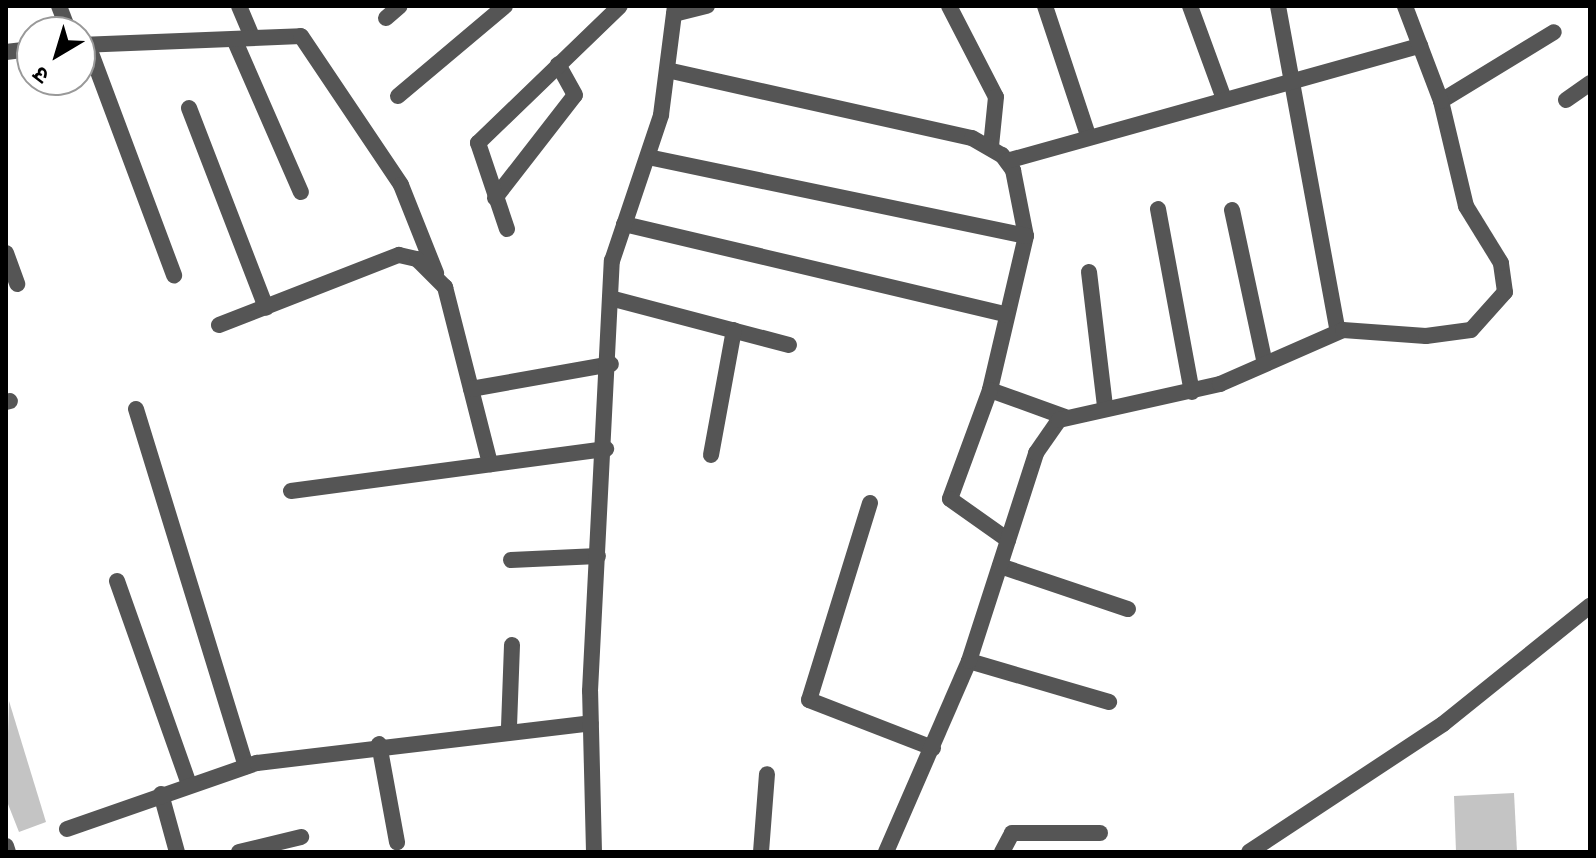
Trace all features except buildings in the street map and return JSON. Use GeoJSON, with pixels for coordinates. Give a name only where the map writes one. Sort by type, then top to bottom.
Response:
{"type":"FeatureCollection","features":[{"type":"Feature","properties":{"kind":"street"},"geometry":{"type":"LineString","coordinates":[[239,6],[252,37]]}},
{"type":"Feature","properties":{"kind":"street"},"geometry":{"type":"LineString","coordinates":[[386,18],[400,6]]}},
{"type":"Feature","properties":{"kind":"street"},"geometry":{"type":"LineString","coordinates":[[398,96],[505,6]]}},
{"type":"Feature","properties":{"kind":"street"},"geometry":{"type":"LineString","coordinates":[[507,229],[478,143],[620,6]]}},
{"type":"Feature","properties":{"kind":"street"},"geometry":{"type":"LineString","coordinates":[[594,852],[591,723],[611,364],[610,298],[624,224],[648,157],[667,70],[674,10],[707,6]]}},
{"type":"Feature","properties":{"kind":"street"},"geometry":{"type":"LineString","coordinates":[[949,6],[996,97],[991,146]]}},
{"type":"Feature","properties":{"kind":"street"},"geometry":{"type":"LineString","coordinates":[[1045,6],[1088,135]]}},
{"type":"Feature","properties":{"kind":"street"},"geometry":{"type":"LineString","coordinates":[[1190,6],[1224,99]]}},
{"type":"Feature","properties":{"kind":"street"},"geometry":{"type":"LineString","coordinates":[[1278,6],[1289,82],[1338,332]]}},
{"type":"Feature","properties":{"kind":"street"},"geometry":{"type":"LineString","coordinates":[[990,390],[1065,417],[1192,392],[1338,332],[1448,335],[1471,330],[1505,292],[1501,263],[1466,206],[1441,101],[1405,6]]}},
{"type":"Feature","properties":{"kind":"street"},"geometry":{"type":"LineString","coordinates":[[1441,101],[1554,32]]}},
{"type":"Feature","properties":{"kind":"street"},"geometry":{"type":"LineString","coordinates":[[96,45],[234,39],[294,33],[308,44],[401,185],[436,273],[490,464]]}},
{"type":"Feature","properties":{"kind":"street"},"geometry":{"type":"LineString","coordinates":[[234,39],[301,192]]}},
{"type":"Feature","properties":{"kind":"street"},"geometry":{"type":"LineString","coordinates":[[1007,161],[1088,135],[1420,46]]}},
{"type":"Feature","properties":{"kind":"street"},"geometry":{"type":"LineString","coordinates":[[495,198],[575,95],[558,64]]}},
{"type":"Feature","properties":{"kind":"street"},"geometry":{"type":"LineString","coordinates":[[667,70],[991,146],[1007,161],[1026,236],[990,390],[950,499],[1008,540]]}},
{"type":"Feature","properties":{"kind":"street"},"geometry":{"type":"LineString","coordinates":[[96,76],[174,275]]}},
{"type":"Feature","properties":{"kind":"street"},"geometry":{"type":"LineString","coordinates":[[1566,100],[1590,83]]}},
{"type":"Feature","properties":{"kind":"street"},"geometry":{"type":"LineString","coordinates":[[189,108],[266,308]]}},
{"type":"Feature","properties":{"kind":"street"},"geometry":{"type":"LineString","coordinates":[[648,157],[1026,236]]}},
{"type":"Feature","properties":{"kind":"street"},"geometry":{"type":"LineString","coordinates":[[1158,209],[1192,392]]}},
{"type":"Feature","properties":{"kind":"street"},"geometry":{"type":"LineString","coordinates":[[1232,210],[1265,364]]}},
{"type":"Feature","properties":{"kind":"street"},"geometry":{"type":"LineString","coordinates":[[624,224],[1006,314]]}},
{"type":"Feature","properties":{"kind":"street"},"geometry":{"type":"LineString","coordinates":[[6,253],[17,284]]}},
{"type":"Feature","properties":{"kind":"street"},"geometry":{"type":"LineString","coordinates":[[219,325],[399,255],[436,273]]}},
{"type":"Feature","properties":{"kind":"street"},"geometry":{"type":"LineString","coordinates":[[1089,272],[1105,407]]}},
{"type":"Feature","properties":{"kind":"street"},"geometry":{"type":"LineString","coordinates":[[610,298],[789,345]]}},
{"type":"Feature","properties":{"kind":"street"},"geometry":{"type":"LineString","coordinates":[[711,455],[734,330]]}},
{"type":"Feature","properties":{"kind":"street"},"geometry":{"type":"LineString","coordinates":[[471,389],[611,364]]}},
{"type":"Feature","properties":{"kind":"street"},"geometry":{"type":"LineString","coordinates":[[136,409],[246,766]]}},
{"type":"Feature","properties":{"kind":"street"},"geometry":{"type":"LineString","coordinates":[[886,852],[969,661],[1036,453],[1065,417]]}},
{"type":"Feature","properties":{"kind":"street"},"geometry":{"type":"LineString","coordinates":[[291,491],[606,449]]}},
{"type":"Feature","properties":{"kind":"street"},"geometry":{"type":"LineString","coordinates":[[870,503],[809,700],[933,748]]}},
{"type":"Feature","properties":{"kind":"street"},"geometry":{"type":"LineString","coordinates":[[511,560],[598,556]]}},
{"type":"Feature","properties":{"kind":"street"},"geometry":{"type":"LineString","coordinates":[[1000,566],[1128,609]]}},
{"type":"Feature","properties":{"kind":"street"},"geometry":{"type":"LineString","coordinates":[[117,581],[189,784]]}},
{"type":"Feature","properties":{"kind":"street"},"geometry":{"type":"LineString","coordinates":[[1249,852],[1443,724],[1590,606]]}},
{"type":"Feature","properties":{"kind":"street"},"geometry":{"type":"LineString","coordinates":[[509,727],[512,645]]}},
{"type":"Feature","properties":{"kind":"street"},"geometry":{"type":"LineString","coordinates":[[969,661],[1109,702]]}},
{"type":"Feature","properties":{"kind":"street"},"geometry":{"type":"LineString","coordinates":[[67,829],[246,766],[509,727],[591,723]]}},
{"type":"Feature","properties":{"kind":"street"},"geometry":{"type":"LineString","coordinates":[[379,744],[397,842]]}},
{"type":"Feature","properties":{"kind":"street"},"geometry":{"type":"LineString","coordinates":[[761,852],[767,774]]}},
{"type":"Feature","properties":{"kind":"street"},"geometry":{"type":"LineString","coordinates":[[161,794],[177,852]]}},
{"type":"Feature","properties":{"kind":"street"},"geometry":{"type":"LineString","coordinates":[[1002,852],[1012,833],[1100,833]]}},
{"type":"Feature","properties":{"kind":"street"},"geometry":{"type":"LineString","coordinates":[[239,852],[301,837]]}},
{"type":"Feature","properties":{"kind":"street"},"geometry":{"type":"LineString","coordinates":[[6,846],[8,852]]}}]}
